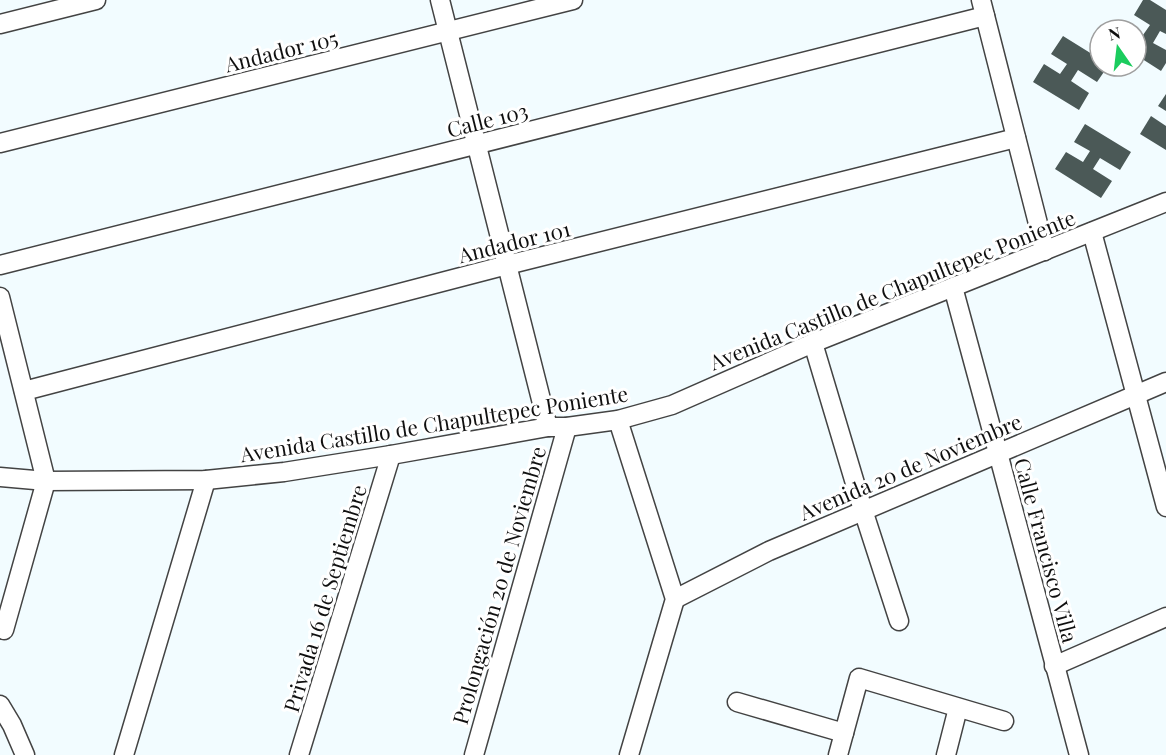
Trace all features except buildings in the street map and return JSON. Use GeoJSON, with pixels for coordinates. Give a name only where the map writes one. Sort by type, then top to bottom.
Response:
{"type":"FeatureCollection","features":[{"type":"Feature","properties":{"kind":"street"},"geometry":{"type":"LineString","coordinates":[[0,24],[96,0]]}},
{"type":"Feature","properties":{"kind":"street"},"geometry":{"type":"LineString","coordinates":[[440,0],[548,427]]}},
{"type":"Feature","properties":{"kind":"street","name":"Andador 105"},"geometry":{"type":"LineString","coordinates":[[0,143],[573,0]]}},
{"type":"Feature","properties":{"kind":"street"},"geometry":{"type":"LineString","coordinates":[[983,8],[1045,251]]}},
{"type":"Feature","properties":{"kind":"street","name":"Calle 103"},"geometry":{"type":"LineString","coordinates":[[0,265],[477,145],[983,8]]}},
{"type":"Feature","properties":{"kind":"street","name":"Andador 101"},"geometry":{"type":"LineString","coordinates":[[24,391],[507,265],[1016,138]]}},
{"type":"Feature","properties":{"kind":"street","name":"Avenida Castillo de Chapultepec Poniente"},"geometry":{"type":"LineString","coordinates":[[0,477],[46,481],[206,480],[284,472],[548,427],[618,420],[672,405],[813,343],[1166,202]]}},
{"type":"Feature","properties":{"kind":"street"},"geometry":{"type":"LineString","coordinates":[[1092,232],[1166,507]]}},
{"type":"Feature","properties":{"kind":"street","name":"Calle Francisco Villa"},"geometry":{"type":"LineString","coordinates":[[952,287],[1079,755]]}},
{"type":"Feature","properties":{"kind":"street"},"geometry":{"type":"LineString","coordinates":[[0,297],[46,481],[4,630]]}},
{"type":"Feature","properties":{"kind":"street"},"geometry":{"type":"LineString","coordinates":[[813,343],[899,621]]}},
{"type":"Feature","properties":{"kind":"street","name":"Avenida 20 de Noviembre"},"geometry":{"type":"LineString","coordinates":[[675,599],[769,551],[1166,382]]}},
{"type":"Feature","properties":{"kind":"street"},"geometry":{"type":"LineString","coordinates":[[618,420],[675,599],[629,755]]}},
{"type":"Feature","properties":{"kind":"street","name":"Prolongación 20 de Noviembre"},"geometry":{"type":"LineString","coordinates":[[474,755],[567,426]]}},
{"type":"Feature","properties":{"kind":"street","name":"Privada 16 de Septiembre"},"geometry":{"type":"LineString","coordinates":[[299,755],[391,455]]}},
{"type":"Feature","properties":{"kind":"street"},"geometry":{"type":"LineString","coordinates":[[124,755],[206,480]]}},
{"type":"Feature","properties":{"kind":"street"},"geometry":{"type":"LineString","coordinates":[[1054,666],[1166,617]]}},
{"type":"Feature","properties":{"kind":"street"},"geometry":{"type":"LineString","coordinates":[[838,755],[859,678],[1004,721]]}},
{"type":"Feature","properties":{"kind":"street"},"geometry":{"type":"LineString","coordinates":[[737,702],[844,733]]}},
{"type":"Feature","properties":{"kind":"street"},"geometry":{"type":"LineString","coordinates":[[0,705],[25,755]]}},
{"type":"Feature","properties":{"kind":"street"},"geometry":{"type":"LineString","coordinates":[[946,755],[958,708]]}}]}
